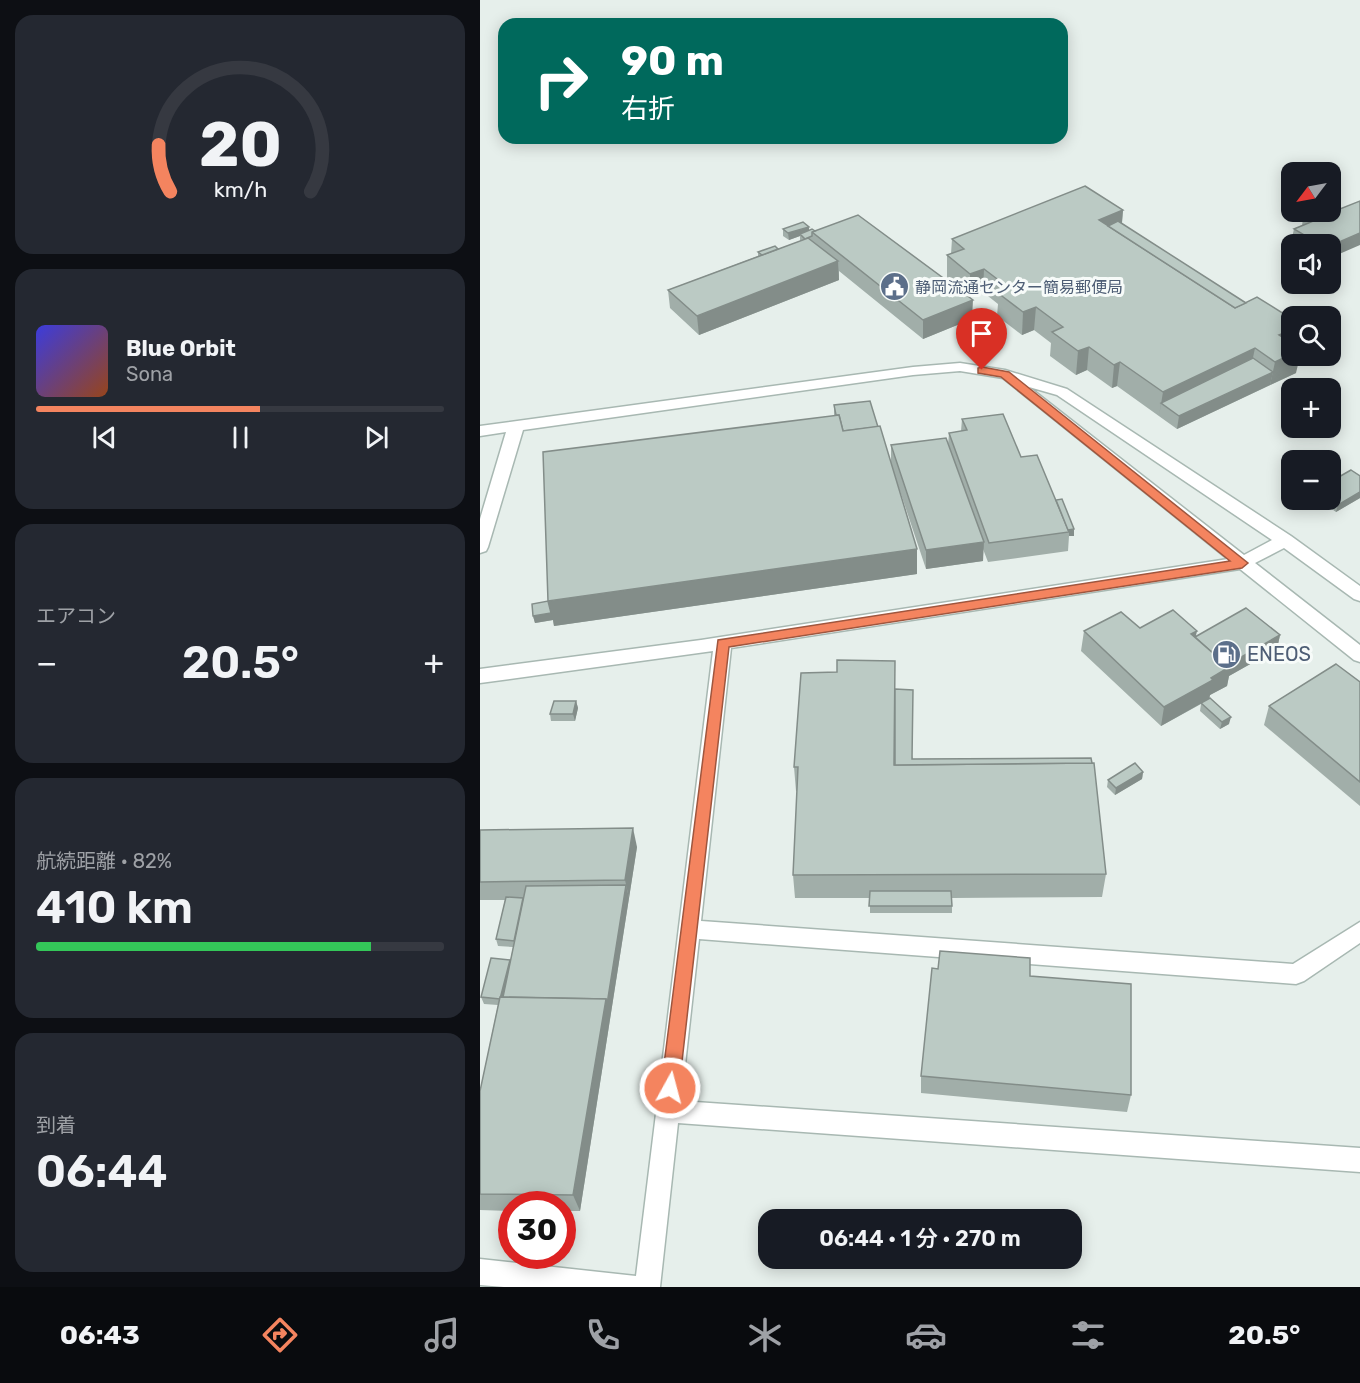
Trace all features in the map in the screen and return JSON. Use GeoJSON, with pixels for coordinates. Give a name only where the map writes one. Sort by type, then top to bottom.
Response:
{"type":"FeatureCollection","features":[{"type":"Feature","properties":{"kind":"street"},"geometry":{"type":"LineString","coordinates":[[480,431],[913,371],[960,367],[1005,374],[1062,392],[1286,540],[1360,596]]}},
{"type":"Feature","properties":{"kind":"street"},"geometry":{"type":"LineString","coordinates":[[1005,374],[1360,655]]}},
{"type":"Feature","properties":{"kind":"street"},"geometry":{"type":"LineString","coordinates":[[480,547],[516,426]]}},
{"type":"Feature","properties":{"kind":"street"},"geometry":{"type":"LineString","coordinates":[[480,676],[723,643],[1242,563],[1286,540]]}},
{"type":"Feature","properties":{"kind":"street"},"geometry":{"type":"LineString","coordinates":[[646,1287],[723,643]]}},
{"type":"Feature","properties":{"kind":"street"},"geometry":{"type":"LineString","coordinates":[[689,929],[1296,974],[1360,931]]}},
{"type":"Feature","properties":{"kind":"street"},"geometry":{"type":"LineString","coordinates":[[667,1111],[1360,1160]]}},
{"type":"Feature","properties":{"kind":"street"},"geometry":{"type":"LineString","coordinates":[[480,1272],[631,1287]]}},
{"type":"Feature","properties":{"kind":"building"},"geometry":{"type":"Polygon","coordinates":[[[1085,186],[1123,210],[1099,220],[1235,308],[1257,297],[1281,312],[1281,334],[1279,335],[1281,336],[1281,359],[1275,362],[1255,348],[1163,392],[1120,362],[1114,365],[1089,347],[1078,351],[1052,332],[1063,327],[1036,307],[1023,312],[998,293],[1009,288],[984,269],[970,274],[947,255],[964,249],[952,239],[1085,186]]]}},
{"type":"Feature","properties":{"kind":"building"},"geometry":{"type":"Polygon","coordinates":[[[1360,201],[1360,233],[1341,241],[1341,234],[1302,234],[1294,229],[1311,222],[1341,222],[1341,209],[1360,201]]]}},
{"type":"Feature","properties":{"kind":"building"},"geometry":{"type":"Polygon","coordinates":[[[858,215],[973,300],[923,320],[812,232],[858,215]]]}},
{"type":"Feature","properties":{"kind":"building"},"geometry":{"type":"Polygon","coordinates":[[[1118,221],[1246,303],[1235,308],[1108,226],[1118,221]]]}},
{"type":"Feature","properties":{"kind":"building"},"geometry":{"type":"Polygon","coordinates":[[[803,222],[809,227],[788,233],[783,229],[803,222]]]}},
{"type":"Feature","properties":{"kind":"building"},"geometry":{"type":"Polygon","coordinates":[[[812,229],[815,231],[812,232],[812,236],[805,239],[800,234],[812,229]]]}},
{"type":"Feature","properties":{"kind":"building"},"geometry":{"type":"Polygon","coordinates":[[[808,238],[838,261],[697,316],[668,290],[808,238]]]}},
{"type":"Feature","properties":{"kind":"building"},"geometry":{"type":"Polygon","coordinates":[[[775,246],[778,249],[762,255],[758,252],[775,246]]]}},
{"type":"Feature","properties":{"kind":"building"},"geometry":{"type":"Polygon","coordinates":[[[1253,358],[1273,372],[1179,416],[1161,403],[1253,358]]]}},
{"type":"Feature","properties":{"kind":"building"},"geometry":{"type":"Polygon","coordinates":[[[870,401],[878,427],[843,431],[834,405],[870,401]]]}},
{"type":"Feature","properties":{"kind":"building"},"geometry":{"type":"Polygon","coordinates":[[[1003,414],[1021,457],[1037,455],[1069,532],[989,543],[949,433],[967,430],[962,419],[1003,414]]]}},
{"type":"Feature","properties":{"kind":"building"},"geometry":{"type":"Polygon","coordinates":[[[839,415],[843,431],[880,426],[917,549],[548,601],[543,452],[839,415]]]}},
{"type":"Feature","properties":{"kind":"building"},"geometry":{"type":"Polygon","coordinates":[[[946,438],[984,542],[926,550],[891,445],[946,438]]]}},
{"type":"Feature","properties":{"kind":"building"},"geometry":{"type":"Polygon","coordinates":[[[1351,470],[1360,476],[1360,492],[1341,503],[1341,476],[1351,470]]]}},
{"type":"Feature","properties":{"kind":"building"},"geometry":{"type":"Polygon","coordinates":[[[1062,499],[1074,529],[1068,530],[1056,500],[1062,499]]]}},
{"type":"Feature","properties":{"kind":"building"},"geometry":{"type":"Polygon","coordinates":[[[548,601],[551,613],[533,616],[532,604],[548,601]]]}},
{"type":"Feature","properties":{"kind":"building"},"geometry":{"type":"Polygon","coordinates":[[[1246,608],[1280,635],[1229,664],[1226,661],[1223,662],[1195,637],[1246,608]]]}},
{"type":"Feature","properties":{"kind":"building"},"geometry":{"type":"Polygon","coordinates":[[[1173,610],[1197,631],[1191,634],[1223,662],[1226,661],[1231,666],[1211,678],[1213,680],[1164,707],[1084,631],[1121,612],[1140,628],[1173,610]]]}},
{"type":"Feature","properties":{"kind":"building"},"geometry":{"type":"Polygon","coordinates":[[[837,660],[895,661],[894,765],[1094,763],[1106,874],[793,875],[798,767],[794,767],[801,673],[837,672],[837,660]]]}},
{"type":"Feature","properties":{"kind":"building"},"geometry":{"type":"Polygon","coordinates":[[[1336,664],[1360,682],[1360,782],[1269,706],[1336,664]]]}},
{"type":"Feature","properties":{"kind":"building"},"geometry":{"type":"Polygon","coordinates":[[[895,689],[913,690],[912,759],[1091,758],[1092,763],[895,765],[895,689]]]}},
{"type":"Feature","properties":{"kind":"building"},"geometry":{"type":"Polygon","coordinates":[[[1210,698],[1231,717],[1222,722],[1201,703],[1210,698]]]}},
{"type":"Feature","properties":{"kind":"building"},"geometry":{"type":"Polygon","coordinates":[[[554,701],[576,701],[573,714],[550,714],[554,701]]]}},
{"type":"Feature","properties":{"kind":"building"},"geometry":{"type":"Polygon","coordinates":[[[1135,763],[1143,772],[1116,788],[1108,780],[1135,763]]]}},
{"type":"Feature","properties":{"kind":"building"},"geometry":{"type":"Polygon","coordinates":[[[633,828],[625,880],[480,882],[480,830],[633,828]]]}},
{"type":"Feature","properties":{"kind":"building"},"geometry":{"type":"Polygon","coordinates":[[[626,885],[607,1004],[606,999],[503,997],[526,886],[626,885]]]}},
{"type":"Feature","properties":{"kind":"building"},"geometry":{"type":"Polygon","coordinates":[[[870,891],[951,891],[952,906],[869,906],[870,891]]]}},
{"type":"Feature","properties":{"kind":"building"},"geometry":{"type":"Polygon","coordinates":[[[506,897],[523,898],[514,941],[496,939],[506,897]]]}},
{"type":"Feature","properties":{"kind":"building"},"geometry":{"type":"Polygon","coordinates":[[[940,951],[1030,958],[1030,976],[1131,984],[1131,1095],[921,1076],[932,968],[938,969],[940,951]]]}},
{"type":"Feature","properties":{"kind":"building"},"geometry":{"type":"Polygon","coordinates":[[[491,958],[510,960],[500,999],[481,997],[491,958]]]}},
{"type":"Feature","properties":{"kind":"building"},"geometry":{"type":"Polygon","coordinates":[[[500,997],[606,999],[574,1191],[498,1191],[498,1194],[480,1194],[480,1091],[500,997]]]}},
{"type":"Feature","properties":{"kind":"place","name":"静岡流通センター簡易郵便局"},"geometry":{"type":"Point","coordinates":[894,287]}},
{"type":"Feature","properties":{"kind":"place","name":"ENEOS"},"geometry":{"type":"Point","coordinates":[1226,654]}},
{"type":"Feature","properties":{"kind":"route"},"geometry":{"type":"LineString","coordinates":[[670,1088],[723,643],[1242,563],[1005,374],[982,370]]}}]}
